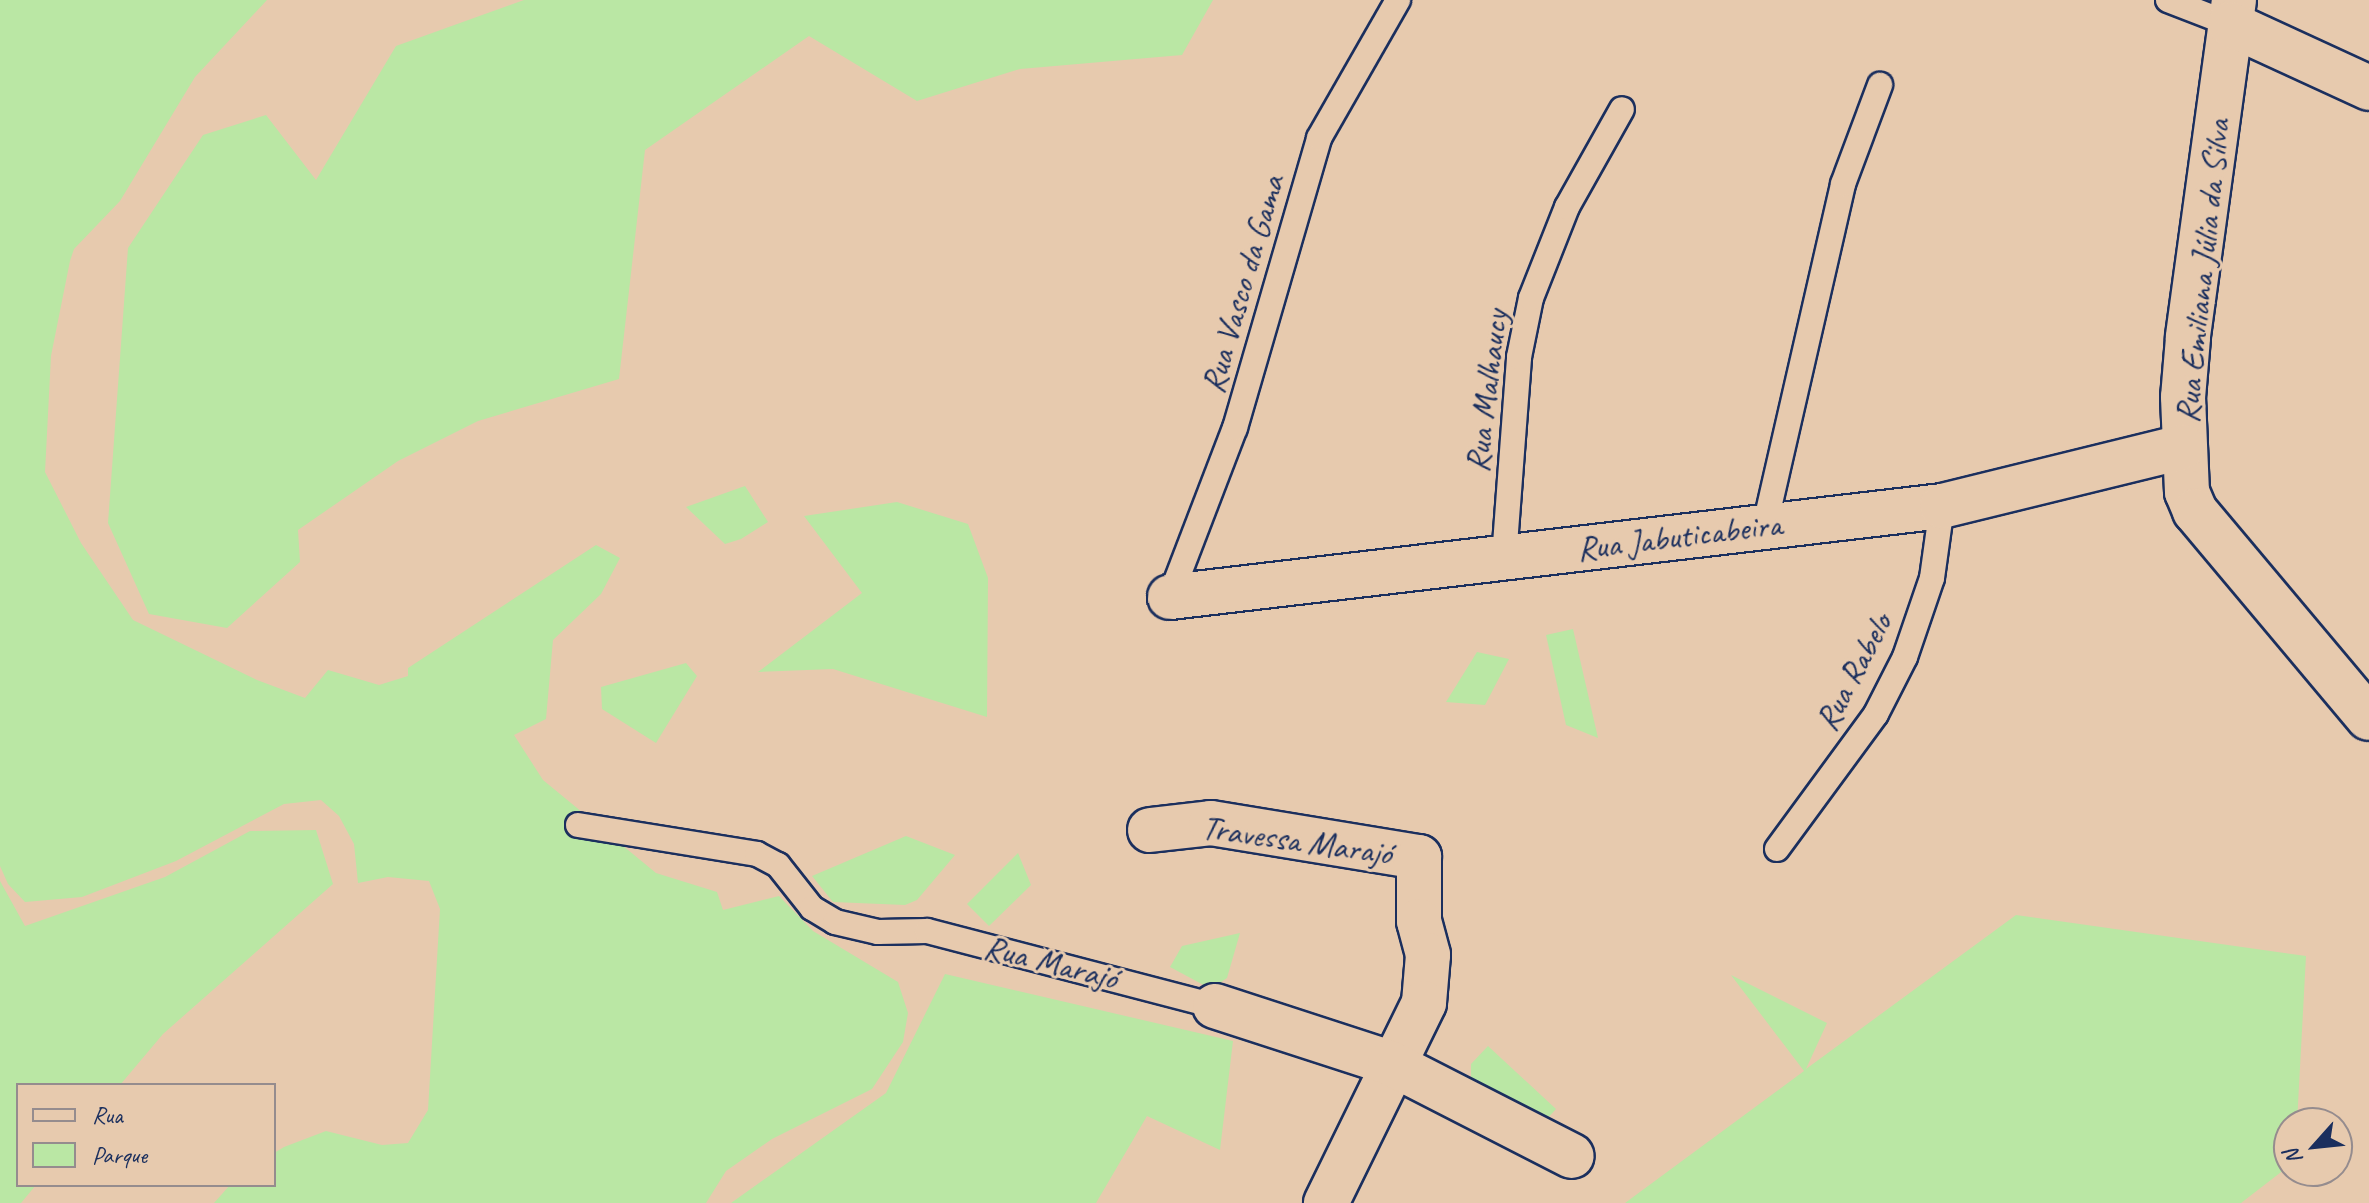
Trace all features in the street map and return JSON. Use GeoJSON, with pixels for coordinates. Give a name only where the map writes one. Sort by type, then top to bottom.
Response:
{"type":"FeatureCollection","features":[{"type":"Feature","properties":{"kind":"street"},"geometry":{"type":"LineString","coordinates":[[2232,12],[2369,88]]}},
{"type":"Feature","properties":{"kind":"street","name":"Rua Emiliana Júlia da Silva"},"geometry":{"type":"LineString","coordinates":[[2232,12],[2188,338],[2183,447],[2187,492],[2195,511],[2369,718]]}},
{"type":"Feature","properties":{"kind":"street","name":"Rua Jabuticabeira"},"geometry":{"type":"LineString","coordinates":[[1170,597],[1942,506],[2183,447]]}},
{"type":"Feature","properties":{"kind":"street","name":"Travessa Marajó"},"geometry":{"type":"LineString","coordinates":[[1150,830],[1211,823],[1419,857],[1419,921],[1428,955],[1424,1003],[1390,1063]]}},
{"type":"Feature","properties":{"kind":"street","name":"Rua Marajó"},"geometry":{"type":"LineString","coordinates":[[1215,1006],[1390,1063],[1572,1156]]}},
{"type":"Feature","properties":{"kind":"street"},"geometry":{"type":"LineString","coordinates":[[1326,1203],[1390,1063]]}},
{"type":"Feature","properties":{"kind":"lane","name":"Rua Vasco da Gama"},"geometry":{"type":"LineString","coordinates":[[1170,597],[1239,416],[1319,138],[1352,72],[1398,0]]}},
{"type":"Feature","properties":{"kind":"lane"},"geometry":{"type":"LineString","coordinates":[[2168,0],[2232,12]]}},
{"type":"Feature","properties":{"kind":"lane"},"geometry":{"type":"LineString","coordinates":[[1765,525],[1843,184],[1880,85]]}},
{"type":"Feature","properties":{"kind":"lane","name":"Rua Malhaucy"},"geometry":{"type":"LineString","coordinates":[[1504,558],[1519,357],[1531,298],[1567,207],[1622,109]]}},
{"type":"Feature","properties":{"kind":"lane","name":"Rua Rabelo"},"geometry":{"type":"LineString","coordinates":[[1777,849],[1876,714],[1905,657],[1932,578],[1942,506]]}},
{"type":"Feature","properties":{"kind":"lane","name":"Rua Marajó"},"geometry":{"type":"LineString","coordinates":[[578,825],[757,854],[778,865],[812,908],[835,922],[878,932],[927,931],[1215,1006]]}},
{"type":"Feature","properties":{"kind":"green space"},"geometry":{"type":"Polygon","coordinates":[[[0,0],[267,0],[195,77],[120,201],[74,249],[51,356],[45,472],[81,543],[133,620],[257,680],[305,698],[328,670],[379,685],[408,676],[408,668],[596,545],[620,558],[601,594],[553,640],[546,719],[514,735],[543,780],[656,873],[717,892],[723,910],[779,896],[813,931],[898,982],[908,1013],[903,1042],[872,1089],[772,1139],[726,1171],[706,1203],[214,1203],[228,1187],[276,1187],[276,1152],[326,1131],[382,1145],[408,1143],[428,1110],[440,909],[429,881],[388,877],[358,883],[354,844],[339,816],[321,800],[284,804],[176,861],[82,897],[25,902],[8,884],[0,866],[0,0]]]}},
{"type":"Feature","properties":{"kind":"green space"},"geometry":{"type":"Polygon","coordinates":[[[524,0],[1213,0],[1182,55],[1020,69],[917,101],[809,36],[645,150],[619,379],[478,421],[398,461],[298,530],[300,562],[227,628],[149,614],[108,523],[128,248],[203,135],[266,115],[316,180],[396,46],[524,0]]]}},
{"type":"Feature","properties":{"kind":"green space"},"geometry":{"type":"Polygon","coordinates":[[[745,486],[768,522],[741,539],[725,544],[686,507],[745,486]]]}},
{"type":"Feature","properties":{"kind":"green space"},"geometry":{"type":"Polygon","coordinates":[[[897,502],[968,524],[988,578],[987,717],[833,669],[758,672],[862,593],[804,516],[897,502]]]}},
{"type":"Feature","properties":{"kind":"green space"},"geometry":{"type":"Polygon","coordinates":[[[1573,629],[1598,738],[1566,725],[1546,635],[1573,629]]]}},
{"type":"Feature","properties":{"kind":"green space"},"geometry":{"type":"Polygon","coordinates":[[[1477,652],[1509,659],[1485,705],[1446,702],[1477,652]]]}},
{"type":"Feature","properties":{"kind":"green space"},"geometry":{"type":"Polygon","coordinates":[[[686,663],[697,676],[656,743],[602,709],[601,687],[686,663]]]}},
{"type":"Feature","properties":{"kind":"green space"},"geometry":{"type":"Polygon","coordinates":[[[316,830],[333,884],[163,1034],[122,1083],[16,1083],[16,1187],[34,1187],[21,1203],[0,1203],[0,881],[25,926],[165,877],[250,831],[316,830]]]}},
{"type":"Feature","properties":{"kind":"green space"},"geometry":{"type":"Polygon","coordinates":[[[906,836],[955,855],[917,900],[905,905],[833,902],[812,876],[906,836]]]}},
{"type":"Feature","properties":{"kind":"green space"},"geometry":{"type":"Polygon","coordinates":[[[1018,853],[1031,885],[989,926],[967,904],[1018,853]]]}},
{"type":"Feature","properties":{"kind":"green space"},"geometry":{"type":"Polygon","coordinates":[[[2016,915],[2306,956],[2298,1107],[2273,1107],[2273,1178],[2241,1203],[1625,1203],[1804,1071],[1731,975],[1827,1023],[1806,1069],[2016,915]]]}},
{"type":"Feature","properties":{"kind":"green space"},"geometry":{"type":"Polygon","coordinates":[[[1240,933],[1227,978],[1211,989],[1170,967],[1182,946],[1240,933]]]}},
{"type":"Feature","properties":{"kind":"green space"},"geometry":{"type":"Polygon","coordinates":[[[945,974],[1233,1041],[1220,1150],[1147,1116],[1096,1203],[731,1203],[886,1093],[945,974]]]}},
{"type":"Feature","properties":{"kind":"green space"},"geometry":{"type":"Polygon","coordinates":[[[1488,1046],[1556,1109],[1546,1120],[1471,1082],[1471,1064],[1488,1046]]]}}]}
